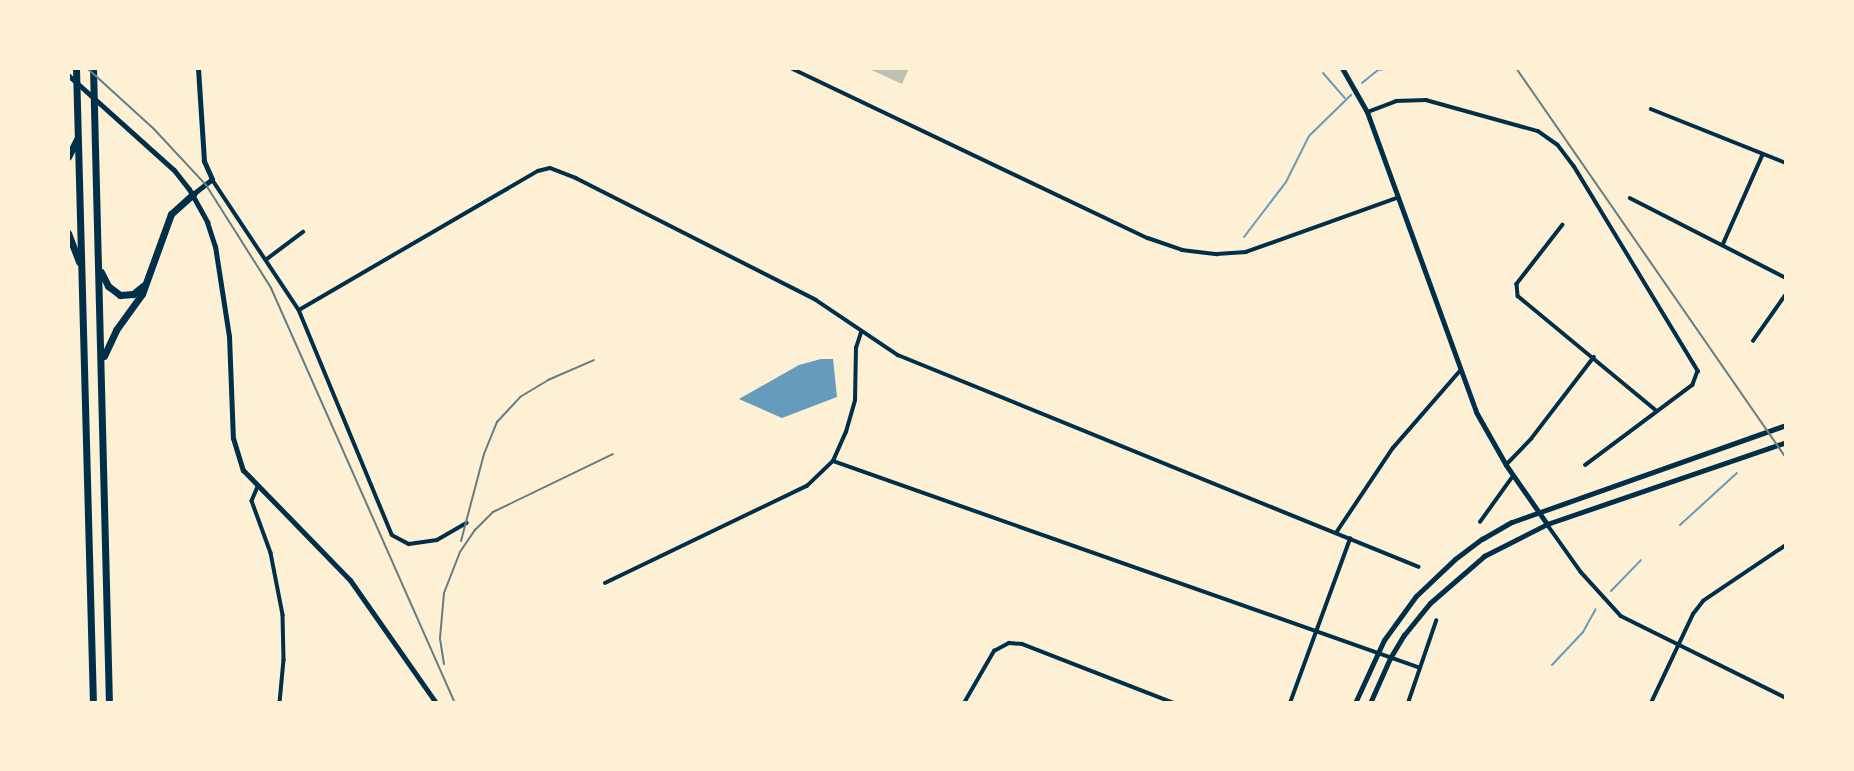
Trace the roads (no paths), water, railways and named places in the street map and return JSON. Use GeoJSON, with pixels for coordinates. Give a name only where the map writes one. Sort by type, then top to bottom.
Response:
{"type":"FeatureCollection","features":[{"type":"Feature","properties":{"kind":"highway"},"geometry":{"type":"LineString","coordinates":[[76,68],[93,703]]}},
{"type":"Feature","properties":{"kind":"highway"},"geometry":{"type":"LineString","coordinates":[[93,68],[109,703]]}},
{"type":"Feature","properties":{"kind":"highway"},"geometry":{"type":"LineString","coordinates":[[68,157],[78,132]]}},
{"type":"Feature","properties":{"kind":"highway"},"geometry":{"type":"LineString","coordinates":[[102,370],[109,342],[140,298],[171,214],[193,194]]}},
{"type":"Feature","properties":{"kind":"highway"},"geometry":{"type":"LineString","coordinates":[[68,233],[82,284]]}},
{"type":"Feature","properties":{"kind":"highway"},"geometry":{"type":"LineString","coordinates":[[99,262],[107,284],[120,295],[139,290],[149,275]]}},
{"type":"Feature","properties":{"kind":"street"},"geometry":{"type":"LineString","coordinates":[[198,68],[204,161],[212,179],[299,310],[392,535],[410,544],[436,540],[467,523]]}},
{"type":"Feature","properties":{"kind":"street"},"geometry":{"type":"LineString","coordinates":[[791,68],[1148,238],[1182,250],[1217,254],[1246,252],[1397,198]]}},
{"type":"Feature","properties":{"kind":"street"},"geometry":{"type":"LineString","coordinates":[[1342,68],[1367,112],[1476,412],[1506,465],[1538,513],[1610,606],[1636,625],[1786,698]]}},
{"type":"Feature","properties":{"kind":"street"},"geometry":{"type":"LineString","coordinates":[[68,75],[168,163],[193,194],[210,229],[230,344],[235,450],[245,472],[344,572],[436,703]]}},
{"type":"Feature","properties":{"kind":"street"},"geometry":{"type":"LineString","coordinates":[[1367,112],[1396,100],[1426,100],[1529,127],[1558,145],[1574,166],[1698,370],[1693,385],[1586,465]]}},
{"type":"Feature","properties":{"kind":"street"},"geometry":{"type":"LineString","coordinates":[[1651,109],[1762,156],[1786,163]]}},
{"type":"Feature","properties":{"kind":"street"},"geometry":{"type":"LineString","coordinates":[[1723,244],[1762,156]]}},
{"type":"Feature","properties":{"kind":"street"},"geometry":{"type":"LineString","coordinates":[[299,310],[538,171],[550,168],[576,178],[816,300],[861,333],[898,355],[1419,567]]}},
{"type":"Feature","properties":{"kind":"street"},"geometry":{"type":"LineString","coordinates":[[193,194],[212,179]]}},
{"type":"Feature","properties":{"kind":"street"},"geometry":{"type":"LineString","coordinates":[[1629,198],[1786,278]]}},
{"type":"Feature","properties":{"kind":"street"},"geometry":{"type":"LineString","coordinates":[[1563,225],[1517,284],[1518,296],[1657,411]]}},
{"type":"Feature","properties":{"kind":"street"},"geometry":{"type":"LineString","coordinates":[[267,259],[303,232]]}},
{"type":"Feature","properties":{"kind":"street"},"geometry":{"type":"LineString","coordinates":[[1753,341],[1786,294]]}},
{"type":"Feature","properties":{"kind":"street"},"geometry":{"type":"LineString","coordinates":[[605,583],[807,486],[833,461],[846,432],[855,400],[856,348],[861,333]]}},
{"type":"Feature","properties":{"kind":"street"},"geometry":{"type":"LineString","coordinates":[[1506,465],[1531,439],[1594,357]]}},
{"type":"Feature","properties":{"kind":"street"},"geometry":{"type":"LineString","coordinates":[[1336,533],[1393,448],[1461,370]]}},
{"type":"Feature","properties":{"kind":"street"},"geometry":{"type":"LineString","coordinates":[[1355,703],[1377,653],[1416,596],[1455,559],[1482,539],[1538,513],[1786,425]]}},
{"type":"Feature","properties":{"kind":"street"},"geometry":{"type":"LineString","coordinates":[[1370,703],[1390,657],[1430,603],[1457,576],[1512,540],[1547,524],[1786,442]]}},
{"type":"Feature","properties":{"kind":"street"},"geometry":{"type":"LineString","coordinates":[[833,461],[1418,667]]}},
{"type":"Feature","properties":{"kind":"street"},"geometry":{"type":"LineString","coordinates":[[1480,522],[1513,476]]}},
{"type":"Feature","properties":{"kind":"street"},"geometry":{"type":"LineString","coordinates":[[258,487],[252,500],[271,553],[283,615],[284,660],[280,703]]}},
{"type":"Feature","properties":{"kind":"street"},"geometry":{"type":"LineString","coordinates":[[1290,703],[1350,539]]}},
{"type":"Feature","properties":{"kind":"street"},"geometry":{"type":"LineString","coordinates":[[1651,703],[1693,614],[1712,592],[1786,545]]}},
{"type":"Feature","properties":{"kind":"street"},"geometry":{"type":"LineString","coordinates":[[1408,703],[1418,667],[1436,621]]}},
{"type":"Feature","properties":{"kind":"street"},"geometry":{"type":"LineString","coordinates":[[964,703],[994,651],[1009,643],[1021,644],[1174,703]]}},
{"type":"Feature","properties":{"kind":"water"},"geometry":{"type":"Polygon","coordinates":[[[833,359],[837,397],[782,418],[739,399],[799,365],[833,359]]]}},
{"type":"Feature","properties":{"kind":"waterway"},"geometry":{"type":"LineString","coordinates":[[1362,83],[1378,70],[1390,68]]}},
{"type":"Feature","properties":{"kind":"waterway"},"geometry":{"type":"LineString","coordinates":[[1323,73],[1345,98]]}},
{"type":"Feature","properties":{"kind":"waterway"},"geometry":{"type":"LineString","coordinates":[[1244,237],[1286,182],[1309,136],[1351,95]]}},
{"type":"Feature","properties":{"kind":"waterway"},"geometry":{"type":"LineString","coordinates":[[1680,525],[1737,473]]}},
{"type":"Feature","properties":{"kind":"waterway"},"geometry":{"type":"LineString","coordinates":[[1611,591],[1641,560]]}},
{"type":"Feature","properties":{"kind":"waterway"},"geometry":{"type":"LineString","coordinates":[[1552,665],[1583,632],[1596,609]]}},
{"type":"Feature","properties":{"kind":"railway"},"geometry":{"type":"LineString","coordinates":[[87,68],[153,128],[206,185],[271,288],[455,703]]}},
{"type":"Feature","properties":{"kind":"railway"},"geometry":{"type":"LineString","coordinates":[[1516,68],[1786,458]]}},
{"type":"Feature","properties":{"kind":"railway"},"geometry":{"type":"LineString","coordinates":[[461,541],[484,454],[497,422],[520,397],[548,380],[594,360]]}},
{"type":"Feature","properties":{"kind":"railway"},"geometry":{"type":"LineString","coordinates":[[444,664],[440,638],[444,593],[460,552],[475,530],[493,512],[613,454]]}}]}
